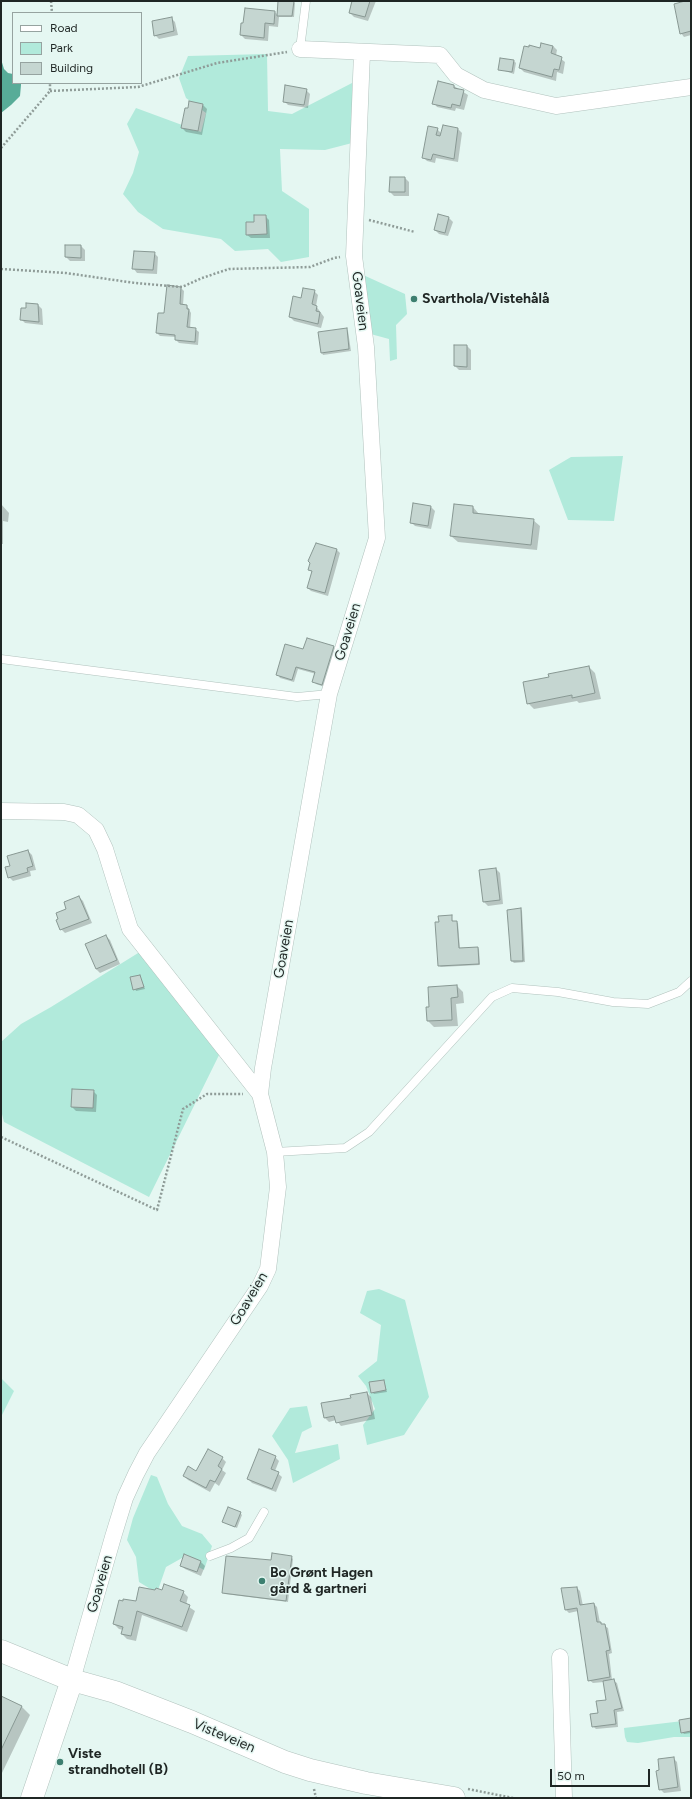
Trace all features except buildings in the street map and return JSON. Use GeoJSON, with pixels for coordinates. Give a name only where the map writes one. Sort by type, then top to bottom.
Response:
{"type":"FeatureCollection","features":[{"type":"Feature","properties":{"kind":"main road","name":"Visteveien"},"geometry":{"type":"LineString","coordinates":[[1,1651],[72,1680],[115,1692],[192,1722],[285,1762],[310,1770],[366,1783],[459,1793]]}},
{"type":"Feature","properties":{"kind":"main road","name":"Goaveien"},"geometry":{"type":"LineString","coordinates":[[32,1798],[72,1680]]}},
{"type":"Feature","properties":{"kind":"street"},"geometry":{"type":"LineString","coordinates":[[300,49],[362,53],[440,55],[456,75],[484,90],[556,106],[691,87]]}},
{"type":"Feature","properties":{"kind":"street","name":"Goaveien"},"geometry":{"type":"LineString","coordinates":[[72,1680],[125,1498],[136,1474],[147,1453],[260,1286],[268,1269],[278,1187],[275,1152],[260,1094],[263,1068],[329,694],[377,538],[369,347],[354,256],[362,53]]}},
{"type":"Feature","properties":{"kind":"street"},"geometry":{"type":"LineString","coordinates":[[1,811],[64,812],[78,815],[96,830],[104,849],[130,929],[260,1094]]}},
{"type":"Feature","properties":{"kind":"street"},"geometry":{"type":"LineString","coordinates":[[560,1657],[564,1798]]}},
{"type":"Feature","properties":{"kind":"lane"},"geometry":{"type":"LineString","coordinates":[[300,49],[306,1]]}},
{"type":"Feature","properties":{"kind":"lane"},"geometry":{"type":"LineString","coordinates":[[1,659],[297,697],[329,694]]}},
{"type":"Feature","properties":{"kind":"lane"},"geometry":{"type":"LineString","coordinates":[[275,1152],[345,1148],[369,1132],[492,996],[512,988],[558,992],[613,1002],[648,1004],[679,992],[691,981]]}},
{"type":"Feature","properties":{"kind":"lane"},"geometry":{"type":"LineString","coordinates":[[210,1556],[231,1548],[249,1538],[264,1512]]}},
{"type":"Feature","properties":{"kind":"path"},"geometry":{"type":"LineString","coordinates":[[50,1],[52,12]]}},
{"type":"Feature","properties":{"kind":"path"},"geometry":{"type":"LineString","coordinates":[[50,91],[138,87],[217,63],[300,49]]}},
{"type":"Feature","properties":{"kind":"path"},"geometry":{"type":"LineString","coordinates":[[1,148],[50,91],[50,84]]}},
{"type":"Feature","properties":{"kind":"path"},"geometry":{"type":"LineString","coordinates":[[356,217],[415,232]]}},
{"type":"Feature","properties":{"kind":"path"},"geometry":{"type":"LineString","coordinates":[[1,269],[66,273],[135,283],[182,287],[202,278],[229,270],[310,267],[334,258],[354,256]]}},
{"type":"Feature","properties":{"kind":"path"},"geometry":{"type":"LineString","coordinates":[[1,1137],[157,1210],[183,1109],[207,1094],[260,1094]]}},
{"type":"Feature","properties":{"kind":"path"},"geometry":{"type":"LineString","coordinates":[[459,1793],[513,1798]]}},
{"type":"Feature","properties":{"kind":"green space"},"geometry":{"type":"Polygon","coordinates":[[[267,54],[268,111],[292,114],[352,83],[356,142],[325,150],[280,149],[282,191],[309,209],[309,257],[281,262],[268,249],[235,251],[221,239],[163,229],[138,212],[123,194],[133,173],[139,152],[127,124],[136,108],[201,132],[206,113],[186,98],[179,78],[188,56],[267,54]]]}},
{"type":"Feature","properties":{"kind":"green space"},"geometry":{"type":"Polygon","coordinates":[[[361,274],[405,294],[407,314],[396,325],[397,359],[390,361],[389,339],[367,333],[361,274]]]}},
{"type":"Feature","properties":{"kind":"green space"},"geometry":{"type":"Polygon","coordinates":[[[623,456],[614,521],[568,520],[549,470],[571,457],[623,456]]]}},
{"type":"Feature","properties":{"kind":"green space"},"geometry":{"type":"Polygon","coordinates":[[[143,950],[222,1049],[149,1197],[4,1122],[1,1110],[1,1042],[21,1024],[143,950]]]}},
{"type":"Feature","properties":{"kind":"green space"},"geometry":{"type":"Polygon","coordinates":[[[379,1289],[405,1300],[429,1397],[404,1435],[367,1445],[363,1425],[375,1409],[366,1386],[358,1376],[377,1361],[381,1325],[360,1313],[367,1291],[379,1289]]]}},
{"type":"Feature","properties":{"kind":"green space"},"geometry":{"type":"Polygon","coordinates":[[[1,1378],[14,1391],[1,1417],[1,1378]]]}},
{"type":"Feature","properties":{"kind":"green space"},"geometry":{"type":"Polygon","coordinates":[[[307,1406],[312,1427],[302,1432],[295,1453],[338,1444],[340,1459],[293,1483],[288,1460],[272,1436],[290,1408],[307,1406]]]}},
{"type":"Feature","properties":{"kind":"green space"},"geometry":{"type":"Polygon","coordinates":[[[151,1475],[157,1477],[168,1504],[182,1526],[202,1534],[212,1546],[204,1570],[182,1558],[166,1567],[157,1593],[139,1582],[136,1557],[127,1540],[133,1518],[151,1475]]]}},
{"type":"Feature","properties":{"kind":"green space"},"geometry":{"type":"Polygon","coordinates":[[[691,1720],[691,1737],[674,1737],[638,1743],[627,1742],[625,1737],[624,1728],[691,1720]]]}},
{"type":"Feature","properties":{"kind":"shaded area"},"geometry":{"type":"Polygon","coordinates":[[[1,59],[4,69],[8,73],[12,74],[12,84],[21,85],[20,96],[1,113],[1,59]]]}},
{"type":"Feature","properties":{"kind":"place","name":"Svarthola/Vistehålå"},"geometry":{"type":"Point","coordinates":[414,299]}},
{"type":"Feature","properties":{"kind":"place","name":"Bo Grønt Hagen gård & gartneri"},"geometry":{"type":"Point","coordinates":[262,1581]}},
{"type":"Feature","properties":{"kind":"place","name":"Viste strandhotell (B)"},"geometry":{"type":"Point","coordinates":[60,1762]}}]}
